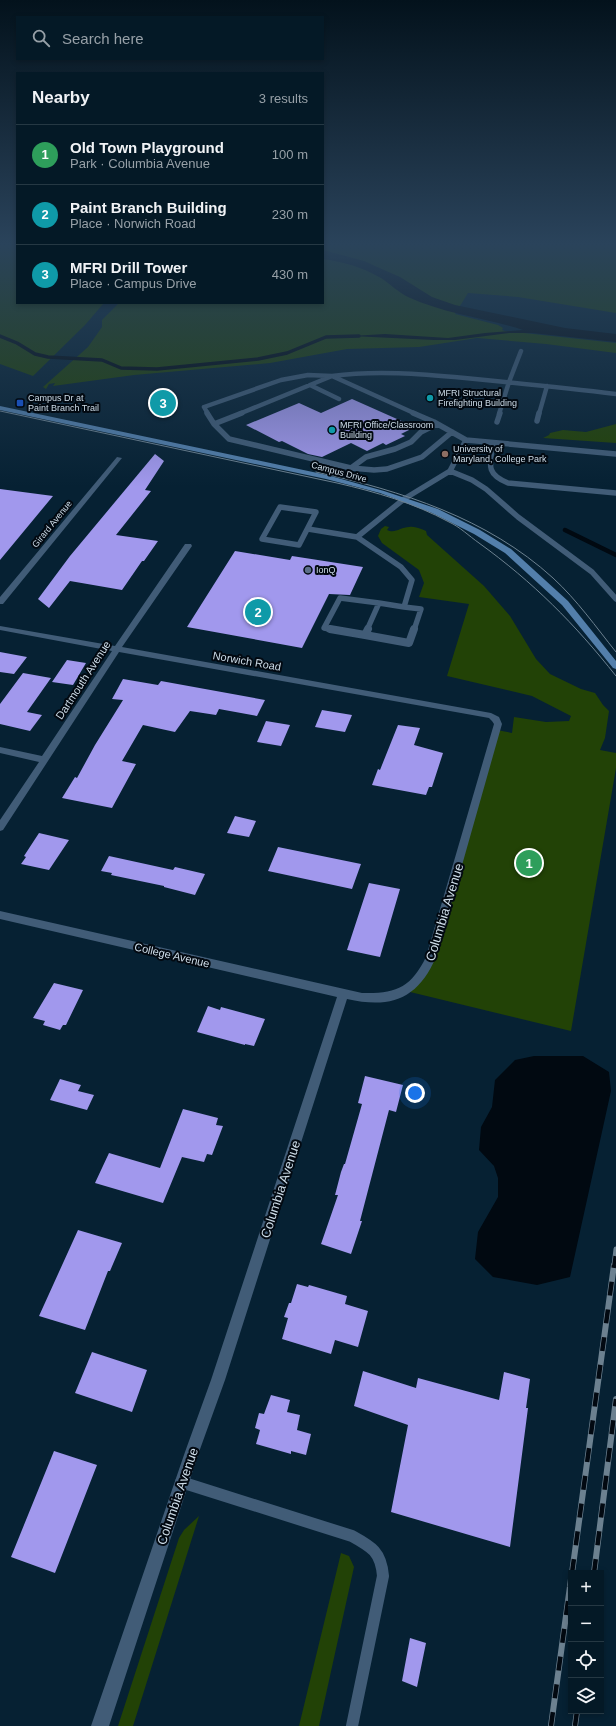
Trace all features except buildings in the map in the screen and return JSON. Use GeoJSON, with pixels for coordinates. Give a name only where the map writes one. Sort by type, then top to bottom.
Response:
{"type":"FeatureCollection","features":[{"type":"Feature","properties":{"kind":"main road","name":"Campus Drive"},"geometry":{"type":"LineString","coordinates":[[0,408],[327,477],[404,499],[435,511],[477,532],[508,551],[565,602],[616,666]]}},
{"type":"Feature","properties":{"kind":"street","name":"Girard Avenue"},"geometry":{"type":"LineString","coordinates":[[0,602],[119,458]]}},
{"type":"Feature","properties":{"kind":"street","name":"Dartmouth Avenue"},"geometry":{"type":"LineString","coordinates":[[0,828],[188,546]]}},
{"type":"Feature","properties":{"kind":"street","name":"Norwich Road"},"geometry":{"type":"LineString","coordinates":[[0,628],[491,716]]}},
{"type":"Feature","properties":{"kind":"street","name":"Columbia Avenue"},"geometry":{"type":"LineString","coordinates":[[100,1726],[218,1380],[343,994],[373,999],[395,996],[406,991],[417,982],[426,971],[497,730],[498,724],[496,719],[491,716]]}},
{"type":"Feature","properties":{"kind":"street"},"geometry":{"type":"LineString","coordinates":[[0,750],[45,760]]}},
{"type":"Feature","properties":{"kind":"street","name":"College Avenue"},"geometry":{"type":"LineString","coordinates":[[0,915],[343,994]]}},
{"type":"Feature","properties":{"kind":"lane"},"geometry":{"type":"LineString","coordinates":[[497,422],[509,382],[521,351]]}},
{"type":"Feature","properties":{"kind":"lane"},"geometry":{"type":"LineString","coordinates":[[452,432],[422,457],[387,469],[374,470],[351,468],[229,440],[214,424],[204,407],[267,384],[295,377],[348,374],[395,373],[509,382],[616,394]]}},
{"type":"Feature","properties":{"kind":"lane"},"geometry":{"type":"LineString","coordinates":[[214,424],[332,376],[438,424],[466,440],[616,454]]}},
{"type":"Feature","properties":{"kind":"lane"},"geometry":{"type":"LineString","coordinates":[[310,385],[339,399]]}},
{"type":"Feature","properties":{"kind":"lane"},"geometry":{"type":"LineString","coordinates":[[537,421],[547,386]]}},
{"type":"Feature","properties":{"kind":"lane"},"geometry":{"type":"LineString","coordinates":[[351,468],[366,457],[395,449],[411,442],[421,432],[438,424]]}},
{"type":"Feature","properties":{"kind":"lane"},"geometry":{"type":"LineString","coordinates":[[357,537],[404,499],[450,471],[466,440]]}},
{"type":"Feature","properties":{"kind":"lane"},"geometry":{"type":"LineString","coordinates":[[493,442],[490,470],[495,478],[500,481],[616,493]]}},
{"type":"Feature","properties":{"kind":"lane"},"geometry":{"type":"LineString","coordinates":[[450,471],[472,480],[486,489],[518,517],[592,572],[616,599]]}},
{"type":"Feature","properties":{"kind":"lane"},"geometry":{"type":"LineString","coordinates":[[280,507],[316,512],[308,530],[299,545],[262,539],[280,507]]}},
{"type":"Feature","properties":{"kind":"lane"},"geometry":{"type":"LineString","coordinates":[[308,530],[357,537],[401,567],[412,580],[404,607]]}},
{"type":"Feature","properties":{"kind":"lane"},"geometry":{"type":"LineString","coordinates":[[340,598],[379,603],[421,609],[409,643],[324,628],[340,598]]}},
{"type":"Feature","properties":{"kind":"lane"},"geometry":{"type":"LineString","coordinates":[[366,635],[379,603]]}},
{"type":"Feature","properties":{"kind":"lane"},"geometry":{"type":"LineString","coordinates":[[182,1482],[352,1536],[376,1551],[382,1563],[383,1576],[352,1726]]}},
{"type":"Feature","properties":{"kind":"green space"},"geometry":{"type":"Polygon","coordinates":[[[0,326],[84,326],[33,376],[0,364],[0,326]]]}},
{"type":"Feature","properties":{"kind":"green space"},"geometry":{"type":"Polygon","coordinates":[[[102,326],[499,326],[503,328],[502,330],[505,331],[616,343],[616,353],[546,344],[477,338],[419,347],[347,349],[270,363],[134,375],[53,386],[55,383],[49,384],[46,389],[43,387],[88,347],[102,326]]]}},
{"type":"Feature","properties":{"kind":"green space"},"geometry":{"type":"Polygon","coordinates":[[[616,424],[616,443],[543,438],[550,433],[563,430],[586,432],[616,424]]]}},
{"type":"Feature","properties":{"kind":"green space"},"geometry":{"type":"Polygon","coordinates":[[[385,526],[389,527],[387,530],[390,531],[411,527],[426,531],[427,535],[484,586],[510,616],[536,659],[550,674],[581,689],[595,693],[609,711],[605,738],[600,750],[616,753],[616,768],[571,1031],[406,991],[425,971],[497,730],[512,733],[514,717],[546,722],[569,721],[571,716],[532,696],[447,676],[469,604],[419,597],[424,583],[419,570],[382,543],[378,536],[381,529],[385,526]]]}},
{"type":"Feature","properties":{"kind":"green space"},"geometry":{"type":"Polygon","coordinates":[[[199,1516],[133,1726],[118,1726],[179,1538],[184,1530],[199,1516]]]}},
{"type":"Feature","properties":{"kind":"green space"},"geometry":{"type":"Polygon","coordinates":[[[341,1553],[349,1556],[354,1567],[319,1726],[299,1726],[341,1553]]]}},
{"type":"Feature","properties":{"kind":"shaded area"},"geometry":{"type":"Polygon","coordinates":[[[507,326],[553,326],[616,334],[616,342],[532,333],[509,333],[455,340],[351,336],[385,334],[448,338],[523,330],[507,326]]]}},
{"type":"Feature","properties":{"kind":"shaded area"},"geometry":{"type":"Polygon","coordinates":[[[534,1056],[583,1056],[609,1072],[611,1091],[570,1277],[537,1285],[493,1277],[475,1259],[478,1232],[498,1197],[498,1178],[494,1166],[479,1150],[481,1127],[492,1107],[495,1080],[515,1060],[534,1056]]]}},
{"type":"Feature","properties":{"kind":"waterway"},"geometry":{"type":"LineString","coordinates":[[0,336],[17,343],[35,354],[48,357],[102,360],[121,368],[157,369],[258,359],[287,353],[326,337],[359,336]]}},
{"type":"Feature","properties":{"kind":"waterway"},"geometry":{"type":"LineString","coordinates":[[565,530],[616,555]]}},
{"type":"Feature","properties":{"kind":"tram line"},"geometry":{"type":"LineString","coordinates":[[0,411],[337,483],[380,494],[436,515],[457,526],[499,558],[535,589],[569,621],[616,676]]}},
{"type":"Feature","properties":{"kind":"tram line"},"geometry":{"type":"LineString","coordinates":[[316,472],[380,488],[411,498],[472,523],[500,539],[527,557],[562,586],[616,652]]}},
{"type":"Feature","properties":{"kind":"railway"},"geometry":{"type":"LineString","coordinates":[[614,1266],[616,1249]]}},
{"type":"Feature","properties":{"kind":"railway"},"geometry":{"type":"LineString","coordinates":[[572,1570],[614,1265]]}},
{"type":"Feature","properties":{"kind":"railway"},"geometry":{"type":"LineString","coordinates":[[594,1570],[616,1399]]}},
{"type":"Feature","properties":{"kind":"railway"},"geometry":{"type":"LineString","coordinates":[[551,1726],[568,1601]]}},
{"type":"Feature","properties":{"kind":"railway"},"geometry":{"type":"LineString","coordinates":[[575,1726],[577,1714]]}},
{"type":"Feature","properties":{"kind":"place","name":"MFRI Structural Firefighting Building"},"geometry":{"type":"Point","coordinates":[430,398]}},
{"type":"Feature","properties":{"kind":"place","name":"Campus Dr at Paint Branch Trail"},"geometry":{"type":"Point","coordinates":[20,403]}},
{"type":"Feature","properties":{"kind":"place","name":"MFRI Drill Tower"},"geometry":{"type":"Point","coordinates":[163,403]}},
{"type":"Feature","properties":{"kind":"place","name":"MFRI Office/Classroom Building"},"geometry":{"type":"Point","coordinates":[332,430]}},
{"type":"Feature","properties":{"kind":"place","name":"University of Maryland, College Park"},"geometry":{"type":"Point","coordinates":[445,454]}},
{"type":"Feature","properties":{"kind":"place","name":"IonQ"},"geometry":{"type":"Point","coordinates":[308,570]}},
{"type":"Feature","properties":{"kind":"place","name":"Paint Branch Building"},"geometry":{"type":"Point","coordinates":[258,612]}},
{"type":"Feature","properties":{"kind":"place","name":"Old Town Playground"},"geometry":{"type":"Point","coordinates":[529,863]}}]}
